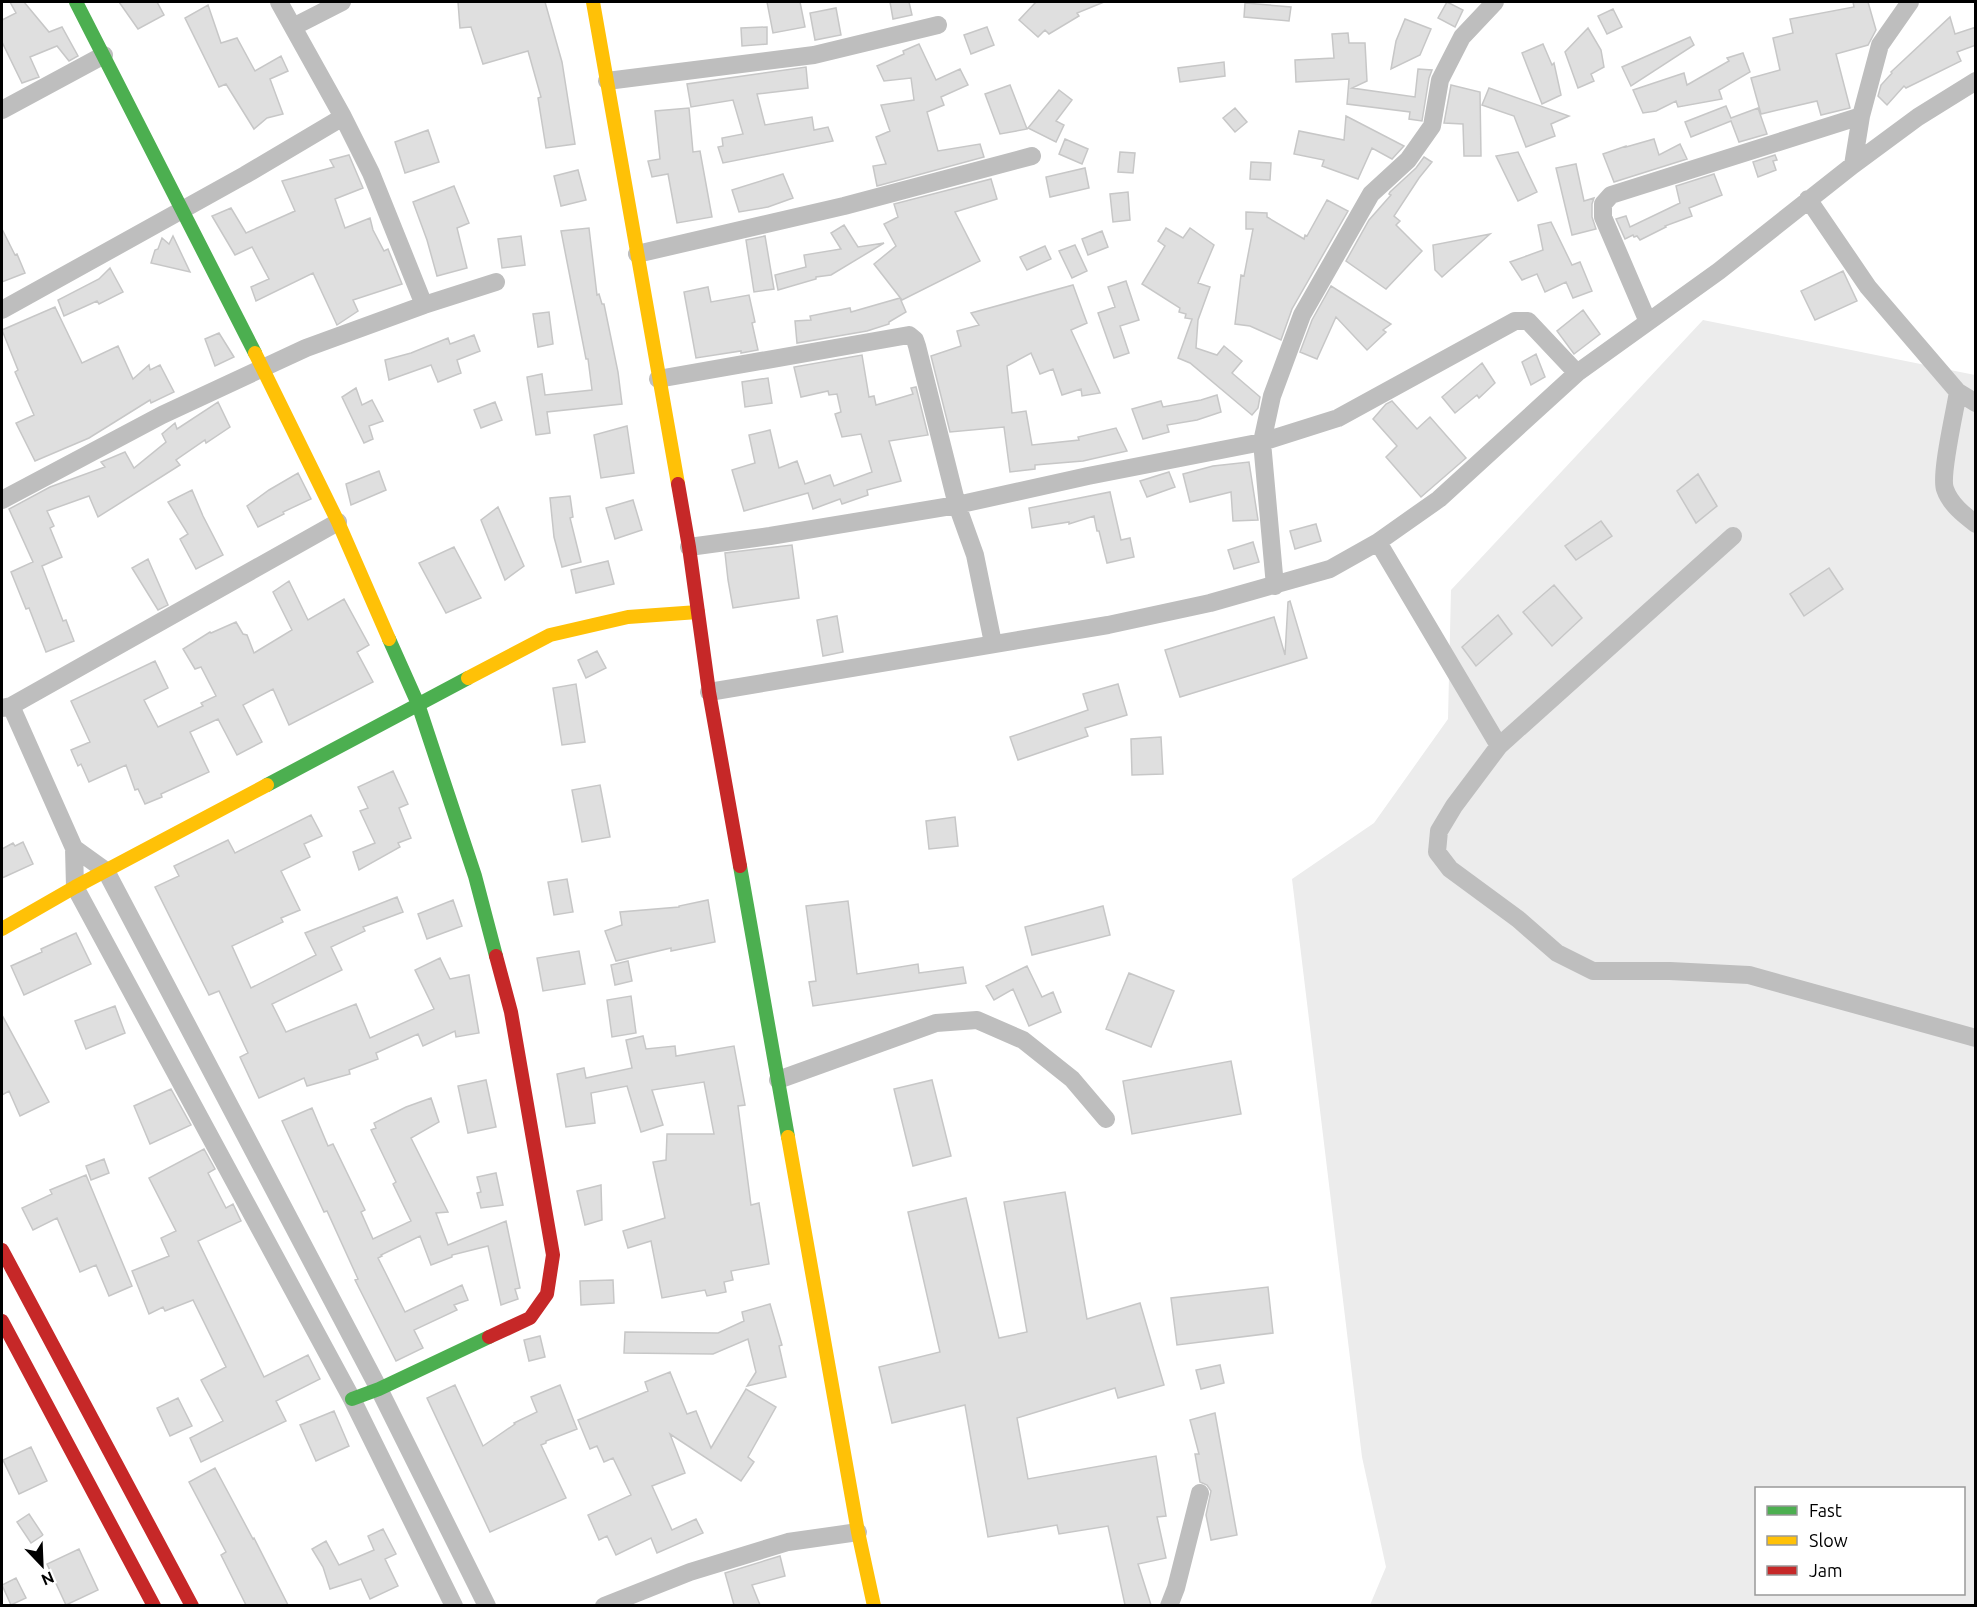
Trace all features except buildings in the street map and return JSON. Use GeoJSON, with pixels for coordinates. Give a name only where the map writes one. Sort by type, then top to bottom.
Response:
{"type":"FeatureCollection","features":[{"type":"Feature","properties":{"kind":"street"},"geometry":{"type":"LineString","coordinates":[[76,2],[263,368],[338,522],[418,704],[475,876],[511,1012],[553,1255],[547,1294],[530,1318],[352,1400]]}},
{"type":"Feature","properties":{"kind":"street"},"geometry":{"type":"LineString","coordinates":[[279,2],[343,117],[371,173],[424,305]]}},
{"type":"Feature","properties":{"kind":"street"},"geometry":{"type":"LineString","coordinates":[[293,27],[342,2]]}},
{"type":"Feature","properties":{"kind":"street"},"geometry":{"type":"LineString","coordinates":[[593,2],[689,547],[709,692],[858,1532],[874,1605]]}},
{"type":"Feature","properties":{"kind":"street"},"geometry":{"type":"LineString","coordinates":[[1275,586],[1262,442],[1272,396],[1302,315],[1371,194],[1408,160],[1432,126],[1440,80],[1462,37],[1494,2]]}},
{"type":"Feature","properties":{"kind":"street"},"geometry":{"type":"LineString","coordinates":[[1853,165],[1861,116],[1880,45],[1910,2]]}},
{"type":"Feature","properties":{"kind":"street"},"geometry":{"type":"LineString","coordinates":[[607,81],[814,55],[938,25]]}},
{"type":"Feature","properties":{"kind":"street"},"geometry":{"type":"LineString","coordinates":[[2,110],[104,55]]}},
{"type":"Feature","properties":{"kind":"street"},"geometry":{"type":"LineString","coordinates":[[709,692],[1108,625],[1209,603],[1330,569],[1378,542],[1439,499],[1577,373],[1719,271],[1853,165],[1918,117],[1976,81]]}},
{"type":"Feature","properties":{"kind":"street"},"geometry":{"type":"LineString","coordinates":[[1648,322],[1604,218],[1603,204],[1611,195],[1861,116]]}},
{"type":"Feature","properties":{"kind":"street"},"geometry":{"type":"LineString","coordinates":[[2,310],[343,117]]}},
{"type":"Feature","properties":{"kind":"street"},"geometry":{"type":"LineString","coordinates":[[637,254],[844,206],[1032,156]]}},
{"type":"Feature","properties":{"kind":"street"},"geometry":{"type":"LineString","coordinates":[[1808,200],[1868,287],[1958,392],[1976,403]]}},
{"type":"Feature","properties":{"kind":"street"},"geometry":{"type":"LineString","coordinates":[[2,500],[162,415],[306,348],[424,305],[496,282]]}},
{"type":"Feature","properties":{"kind":"street"},"geometry":{"type":"LineString","coordinates":[[689,547],[957,505],[1088,476],[1262,442],[1338,418],[1515,321],[1528,321],[1577,373]]}},
{"type":"Feature","properties":{"kind":"street"},"geometry":{"type":"LineString","coordinates":[[658,379],[909,335],[915,340],[917,346],[957,505],[975,555],[993,643]]}},
{"type":"Feature","properties":{"kind":"street"},"geometry":{"type":"LineString","coordinates":[[1958,392],[1945,471],[1945,489],[1958,510],[1976,524]]}},
{"type":"Feature","properties":{"kind":"street"},"geometry":{"type":"LineString","coordinates":[[338,522],[6,707],[74,848],[75,887],[352,1400],[402,1502],[447,1603]]}},
{"type":"Feature","properties":{"kind":"street"},"geometry":{"type":"LineString","coordinates":[[1733,536],[1498,746],[1454,806],[1439,831],[1437,852],[1450,869],[1518,919],[1557,952],[1593,971],[1670,971],[1749,975],[1976,1038]]}},
{"type":"Feature","properties":{"kind":"street"},"geometry":{"type":"LineString","coordinates":[[1378,542],[1498,746]]}},
{"type":"Feature","properties":{"kind":"street"},"geometry":{"type":"LineString","coordinates":[[2,929],[75,887],[550,635],[628,617],[698,612]]}},
{"type":"Feature","properties":{"kind":"street"},"geometry":{"type":"LineString","coordinates":[[74,848],[106,871],[378,1389],[488,1605]]}},
{"type":"Feature","properties":{"kind":"street"},"geometry":{"type":"LineString","coordinates":[[778,1080],[936,1023],[977,1020],[1023,1040],[1072,1079],[1106,1119]]}},
{"type":"Feature","properties":{"kind":"street"},"geometry":{"type":"LineString","coordinates":[[2,1250],[154,1605]]}},
{"type":"Feature","properties":{"kind":"street"},"geometry":{"type":"LineString","coordinates":[[2,1321],[192,1605]]}},
{"type":"Feature","properties":{"kind":"street"},"geometry":{"type":"LineString","coordinates":[[402,1502],[426,1487]]}},
{"type":"Feature","properties":{"kind":"street"},"geometry":{"type":"LineString","coordinates":[[1169,1605],[1176,1588],[1200,1493]]}},
{"type":"Feature","properties":{"kind":"street"},"geometry":{"type":"LineString","coordinates":[[604,1605],[690,1572],[788,1542],[858,1532]]}},
{"type":"Feature","properties":{"kind":"shaded area"},"geometry":{"type":"Polygon","coordinates":[[[1703,320],[1975,375],[1975,1605],[1370,1605],[1386,1567],[1362,1457],[1292,879],[1374,823],[1448,719],[1451,590],[1703,320]]]}},
{"type":"Feature","properties":{"kind":"traffic: fast"},"geometry":{"type":"LineString","coordinates":[[76,2],[255,353]]}},
{"type":"Feature","properties":{"kind":"traffic: fast"},"geometry":{"type":"LineString","coordinates":[[389,639],[418,704],[475,876],[496,956]]}},
{"type":"Feature","properties":{"kind":"traffic: fast"},"geometry":{"type":"LineString","coordinates":[[267,785],[468,678]]}},
{"type":"Feature","properties":{"kind":"traffic: fast"},"geometry":{"type":"LineString","coordinates":[[740,866],[788,1137]]}},
{"type":"Feature","properties":{"kind":"traffic: fast"},"geometry":{"type":"LineString","coordinates":[[352,1399],[379,1389],[489,1337]]}},
{"type":"Feature","properties":{"kind":"traffic: slow"},"geometry":{"type":"LineString","coordinates":[[593,2],[678,484]]}},
{"type":"Feature","properties":{"kind":"traffic: slow"},"geometry":{"type":"LineString","coordinates":[[255,353],[338,522],[389,639]]}},
{"type":"Feature","properties":{"kind":"traffic: slow"},"geometry":{"type":"LineString","coordinates":[[468,678],[550,635],[628,617],[698,612]]}},
{"type":"Feature","properties":{"kind":"traffic: slow"},"geometry":{"type":"LineString","coordinates":[[2,929],[75,887],[267,785]]}},
{"type":"Feature","properties":{"kind":"traffic: slow"},"geometry":{"type":"LineString","coordinates":[[788,1137],[858,1532],[874,1606]]}},
{"type":"Feature","properties":{"kind":"traffic: jam"},"geometry":{"type":"LineString","coordinates":[[678,484],[709,692],[740,866]]}},
{"type":"Feature","properties":{"kind":"traffic: jam"},"geometry":{"type":"LineString","coordinates":[[489,1337],[530,1318],[547,1294],[553,1255],[511,1012],[496,956]]}},
{"type":"Feature","properties":{"kind":"traffic: jam"},"geometry":{"type":"LineString","coordinates":[[2,1250],[192,1606]]}},
{"type":"Feature","properties":{"kind":"traffic: jam"},"geometry":{"type":"LineString","coordinates":[[2,1321],[154,1606]]}}]}
